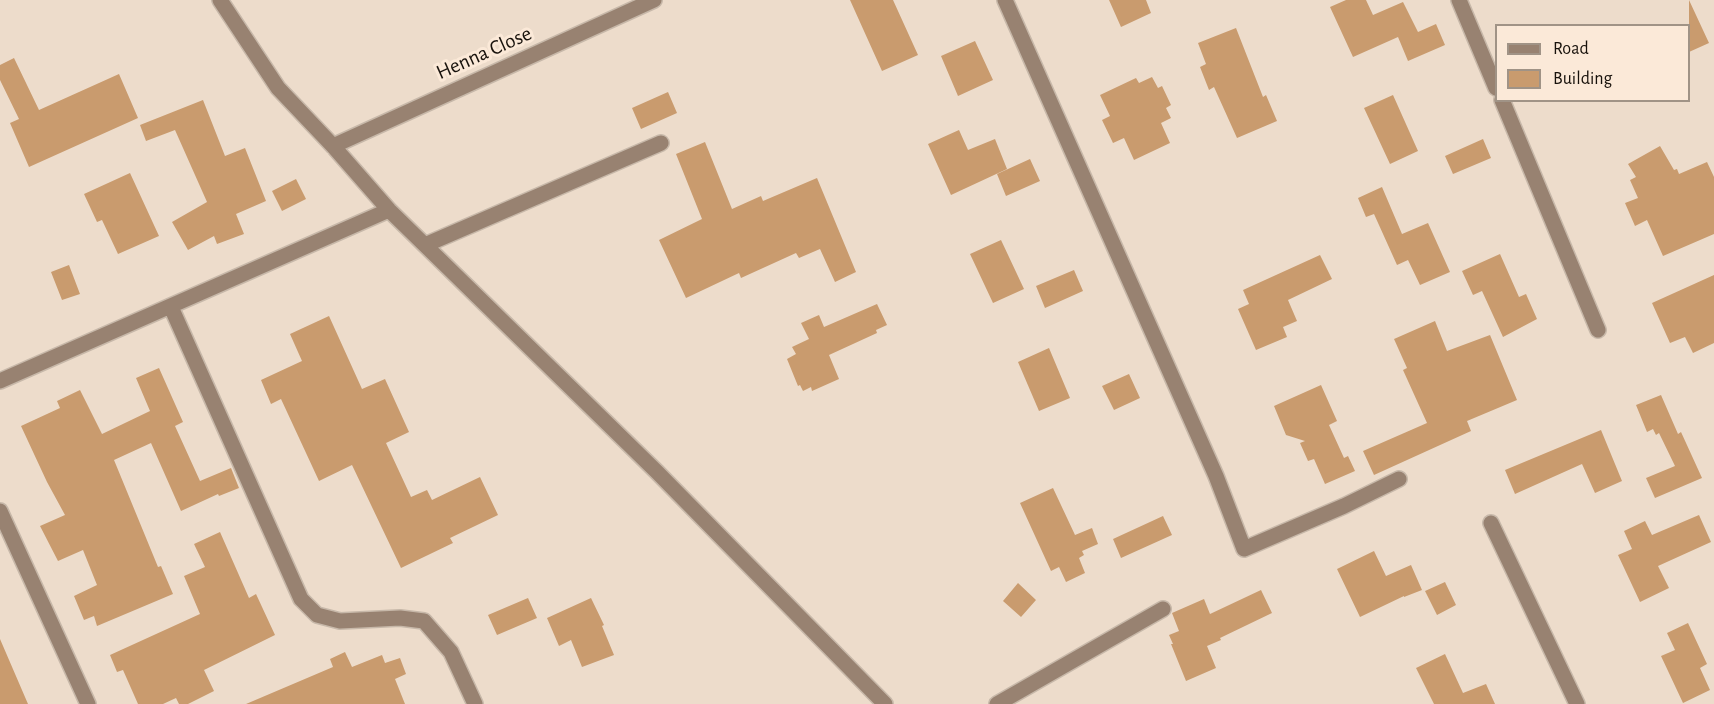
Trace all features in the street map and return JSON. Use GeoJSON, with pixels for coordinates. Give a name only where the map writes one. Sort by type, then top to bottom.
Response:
{"type":"FeatureCollection","features":[{"type":"Feature","properties":{"kind":"street"},"geometry":{"type":"LineString","coordinates":[[220,0],[278,88],[389,210],[657,472],[885,704]]}},
{"type":"Feature","properties":{"kind":"street","name":"Henna Close"},"geometry":{"type":"LineString","coordinates":[[333,146],[654,0]]}},
{"type":"Feature","properties":{"kind":"street"},"geometry":{"type":"LineString","coordinates":[[1005,0],[1216,476],[1244,549],[1344,506],[1399,479]]}},
{"type":"Feature","properties":{"kind":"street"},"geometry":{"type":"LineString","coordinates":[[1459,0],[1495,83]]}},
{"type":"Feature","properties":{"kind":"street"},"geometry":{"type":"LineString","coordinates":[[1503,102],[1598,330]]}},
{"type":"Feature","properties":{"kind":"street"},"geometry":{"type":"LineString","coordinates":[[425,244],[661,143]]}},
{"type":"Feature","properties":{"kind":"street"},"geometry":{"type":"LineString","coordinates":[[0,381],[389,210]]}},
{"type":"Feature","properties":{"kind":"street"},"geometry":{"type":"LineString","coordinates":[[171,307],[301,599],[317,615],[340,621],[400,618],[424,621],[451,652],[475,704]]}},
{"type":"Feature","properties":{"kind":"street"},"geometry":{"type":"LineString","coordinates":[[0,511],[88,704]]}},
{"type":"Feature","properties":{"kind":"street"},"geometry":{"type":"LineString","coordinates":[[1491,523],[1577,704]]}},
{"type":"Feature","properties":{"kind":"street"},"geometry":{"type":"LineString","coordinates":[[997,704],[1163,609]]}},
{"type":"Feature","properties":{"kind":"building"},"geometry":{"type":"Polygon","coordinates":[[[850,0],[893,0],[918,55],[882,71],[850,0]]]}},
{"type":"Feature","properties":{"kind":"building"},"geometry":{"type":"Polygon","coordinates":[[[1109,0],[1146,0],[1151,13],[1121,27],[1109,0]]]}},
{"type":"Feature","properties":{"kind":"building"},"geometry":{"type":"Polygon","coordinates":[[[1346,0],[1366,0],[1373,15],[1403,2],[1418,32],[1436,24],[1445,45],[1408,61],[1398,37],[1353,57],[1330,7],[1346,0]]]}},
{"type":"Feature","properties":{"kind":"building"},"geometry":{"type":"Polygon","coordinates":[[[1689,0],[1709,43],[1690,52],[1689,0]]]}},
{"type":"Feature","properties":{"kind":"building"},"geometry":{"type":"Polygon","coordinates":[[[1236,28],[1263,97],[1266,95],[1277,121],[1237,138],[1214,87],[1209,90],[1200,67],[1206,64],[1198,43],[1236,28]]]}},
{"type":"Feature","properties":{"kind":"building"},"geometry":{"type":"Polygon","coordinates":[[[975,41],[993,80],[958,96],[941,56],[975,41]]]}},
{"type":"Feature","properties":{"kind":"building"},"geometry":{"type":"Polygon","coordinates":[[[14,58],[39,110],[119,74],[138,118],[29,167],[10,123],[19,119],[0,80],[0,65],[14,58]]]}},
{"type":"Feature","properties":{"kind":"building"},"geometry":{"type":"Polygon","coordinates":[[[1152,77],[1158,88],[1162,86],[1171,105],[1166,108],[1171,118],[1161,123],[1170,143],[1134,160],[1124,138],[1113,143],[1102,120],[1110,116],[1100,95],[1136,78],[1139,83],[1152,77]]]}},
{"type":"Feature","properties":{"kind":"building"},"geometry":{"type":"Polygon","coordinates":[[[668,92],[677,113],[641,129],[632,108],[668,92]]]}},
{"type":"Feature","properties":{"kind":"building"},"geometry":{"type":"Polygon","coordinates":[[[1393,95],[1418,151],[1390,164],[1364,108],[1393,95]]]}},
{"type":"Feature","properties":{"kind":"building"},"geometry":{"type":"Polygon","coordinates":[[[203,100],[225,156],[245,148],[266,201],[236,214],[244,234],[217,244],[214,236],[188,250],[172,222],[207,202],[175,130],[146,141],[140,125],[203,100]]]}},
{"type":"Feature","properties":{"kind":"building"},"geometry":{"type":"Polygon","coordinates":[[[959,130],[968,150],[995,139],[1007,169],[951,195],[928,144],[959,130]]]}},
{"type":"Feature","properties":{"kind":"building"},"geometry":{"type":"Polygon","coordinates":[[[1483,139],[1491,158],[1453,174],[1445,156],[1483,139]]]}},
{"type":"Feature","properties":{"kind":"building"},"geometry":{"type":"Polygon","coordinates":[[[705,142],[732,209],[761,196],[763,201],[817,178],[856,272],[835,282],[820,249],[799,258],[796,253],[741,278],[739,273],[686,298],[659,240],[702,219],[676,154],[705,142]]]}},
{"type":"Feature","properties":{"kind":"building"},"geometry":{"type":"Polygon","coordinates":[[[1660,146],[1674,170],[1677,169],[1679,174],[1707,162],[1714,177],[1714,234],[1663,256],[1647,220],[1635,226],[1625,203],[1638,198],[1630,180],[1636,177],[1628,164],[1660,146]]]}},
{"type":"Feature","properties":{"kind":"building"},"geometry":{"type":"Polygon","coordinates":[[[1030,159],[1040,181],[1006,196],[997,174],[1030,159]]]}},
{"type":"Feature","properties":{"kind":"building"},"geometry":{"type":"Polygon","coordinates":[[[130,173],[159,236],[118,254],[102,220],[97,222],[84,194],[130,173]]]}},
{"type":"Feature","properties":{"kind":"building"},"geometry":{"type":"Polygon","coordinates":[[[296,179],[306,199],[282,211],[272,191],[296,179]]]}},
{"type":"Feature","properties":{"kind":"building"},"geometry":{"type":"Polygon","coordinates":[[[1382,187],[1402,234],[1428,223],[1450,272],[1420,285],[1408,260],[1397,265],[1374,214],[1366,217],[1358,198],[1382,187]]]}},
{"type":"Feature","properties":{"kind":"building"},"geometry":{"type":"Polygon","coordinates":[[[1001,240],[1024,289],[993,303],[970,254],[1001,240]]]}},
{"type":"Feature","properties":{"kind":"building"},"geometry":{"type":"Polygon","coordinates":[[[1500,254],[1519,297],[1526,294],[1537,319],[1503,337],[1482,291],[1473,295],[1462,271],[1500,254]]]}},
{"type":"Feature","properties":{"kind":"building"},"geometry":{"type":"Polygon","coordinates":[[[1320,255],[1332,279],[1288,300],[1297,321],[1283,327],[1287,337],[1256,350],[1238,309],[1249,304],[1243,290],[1320,255]]]}},
{"type":"Feature","properties":{"kind":"building"},"geometry":{"type":"Polygon","coordinates":[[[69,265],[80,294],[62,300],[51,272],[69,265]]]}},
{"type":"Feature","properties":{"kind":"building"},"geometry":{"type":"Polygon","coordinates":[[[1074,270],[1083,291],[1045,308],[1036,286],[1074,270]]]}},
{"type":"Feature","properties":{"kind":"building"},"geometry":{"type":"Polygon","coordinates":[[[1714,275],[1714,343],[1693,353],[1685,337],[1670,343],[1652,303],[1714,275]]]}},
{"type":"Feature","properties":{"kind":"building"},"geometry":{"type":"Polygon","coordinates":[[[877,304],[887,325],[876,330],[877,333],[829,355],[839,379],[812,391],[811,387],[803,391],[800,385],[798,386],[787,359],[796,354],[792,347],[809,339],[801,323],[819,315],[824,327],[877,304]]]}},
{"type":"Feature","properties":{"kind":"building"},"geometry":{"type":"Polygon","coordinates":[[[329,316],[362,389],[385,379],[409,432],[386,443],[411,497],[427,490],[432,500],[480,477],[498,515],[450,538],[453,543],[401,568],[352,465],[319,481],[281,399],[271,404],[261,380],[302,361],[290,334],[329,316]]]}},
{"type":"Feature","properties":{"kind":"building"},"geometry":{"type":"Polygon","coordinates":[[[1435,321],[1447,351],[1490,335],[1517,400],[1467,421],[1471,431],[1374,475],[1363,451],[1427,423],[1403,370],[1407,368],[1394,339],[1435,321]]]}},
{"type":"Feature","properties":{"kind":"building"},"geometry":{"type":"Polygon","coordinates":[[[1049,348],[1070,398],[1039,411],[1018,362],[1049,348]]]}},
{"type":"Feature","properties":{"kind":"building"},"geometry":{"type":"Polygon","coordinates":[[[159,368],[183,422],[175,426],[200,481],[231,468],[239,488],[219,496],[218,494],[181,511],[151,443],[114,460],[158,567],[161,566],[173,594],[97,626],[94,616],[84,620],[74,596],[97,585],[83,550],[58,561],[40,526],[65,515],[21,426],[60,408],[57,401],[80,390],[102,434],[150,411],[136,378],[159,368]]]}},
{"type":"Feature","properties":{"kind":"building"},"geometry":{"type":"Polygon","coordinates":[[[1129,374],[1140,398],[1114,410],[1102,386],[1129,374]]]}},
{"type":"Feature","properties":{"kind":"building"},"geometry":{"type":"Polygon","coordinates":[[[1321,385],[1337,421],[1329,425],[1344,458],[1348,456],[1355,471],[1325,484],[1314,459],[1308,461],[1300,443],[1305,441],[1286,435],[1274,406],[1321,385]]]}},
{"type":"Feature","properties":{"kind":"building"},"geometry":{"type":"Polygon","coordinates":[[[1661,395],[1678,434],[1681,432],[1702,478],[1655,498],[1646,478],[1675,466],[1659,433],[1656,435],[1653,429],[1647,432],[1636,405],[1661,395]]]}},
{"type":"Feature","properties":{"kind":"building"},"geometry":{"type":"Polygon","coordinates":[[[1601,430],[1622,481],[1595,493],[1582,464],[1515,494],[1505,470],[1601,430]]]}},
{"type":"Feature","properties":{"kind":"building"},"geometry":{"type":"Polygon","coordinates":[[[1053,488],[1075,535],[1092,528],[1098,544],[1082,551],[1084,555],[1079,558],[1085,573],[1066,582],[1059,567],[1051,571],[1020,503],[1053,488]]]}},
{"type":"Feature","properties":{"kind":"building"},"geometry":{"type":"Polygon","coordinates":[[[1699,515],[1711,542],[1658,566],[1669,588],[1640,602],[1618,555],[1632,549],[1624,531],[1645,521],[1652,535],[1699,515]]]}},
{"type":"Feature","properties":{"kind":"building"},"geometry":{"type":"Polygon","coordinates":[[[1163,516],[1172,535],[1121,558],[1113,539],[1163,516]]]}},
{"type":"Feature","properties":{"kind":"building"},"geometry":{"type":"Polygon","coordinates":[[[220,532],[249,598],[256,594],[275,635],[204,670],[214,691],[188,704],[179,704],[176,698],[163,704],[138,704],[123,670],[117,672],[110,655],[200,614],[184,576],[205,567],[194,544],[220,532]]]}},
{"type":"Feature","properties":{"kind":"building"},"geometry":{"type":"Polygon","coordinates":[[[1374,551],[1386,576],[1411,565],[1422,590],[1360,617],[1337,569],[1374,551]]]}},
{"type":"Feature","properties":{"kind":"building"},"geometry":{"type":"Polygon","coordinates":[[[1445,582],[1456,605],[1437,615],[1425,591],[1445,582]]]}},
{"type":"Feature","properties":{"kind":"building"},"geometry":{"type":"Polygon","coordinates":[[[1018,583],[1036,600],[1021,617],[1003,601],[1018,583]]]}},
{"type":"Feature","properties":{"kind":"building"},"geometry":{"type":"Polygon","coordinates":[[[1261,590],[1272,613],[1207,646],[1216,668],[1186,681],[1169,635],[1179,631],[1172,613],[1204,599],[1210,614],[1261,590]]]}},
{"type":"Feature","properties":{"kind":"building"},"geometry":{"type":"Polygon","coordinates":[[[528,598],[537,618],[497,635],[488,615],[528,598]]]}},
{"type":"Feature","properties":{"kind":"building"},"geometry":{"type":"Polygon","coordinates":[[[591,598],[604,625],[602,626],[614,655],[582,667],[571,640],[559,646],[547,618],[591,598]]]}},
{"type":"Feature","properties":{"kind":"building"},"geometry":{"type":"Polygon","coordinates":[[[1688,623],[1707,664],[1700,668],[1710,690],[1683,703],[1661,656],[1675,650],[1667,633],[1688,623]]]}},
{"type":"Feature","properties":{"kind":"building"},"geometry":{"type":"Polygon","coordinates":[[[0,639],[28,704],[0,704],[0,639]]]}},
{"type":"Feature","properties":{"kind":"building"},"geometry":{"type":"Polygon","coordinates":[[[345,652],[352,667],[382,655],[385,663],[400,658],[406,674],[395,679],[405,704],[246,704],[333,667],[330,659],[345,652]]]}},
{"type":"Feature","properties":{"kind":"building"},"geometry":{"type":"Polygon","coordinates":[[[1445,654],[1463,693],[1486,684],[1495,704],[1434,704],[1416,668],[1445,654]]]}}]}
